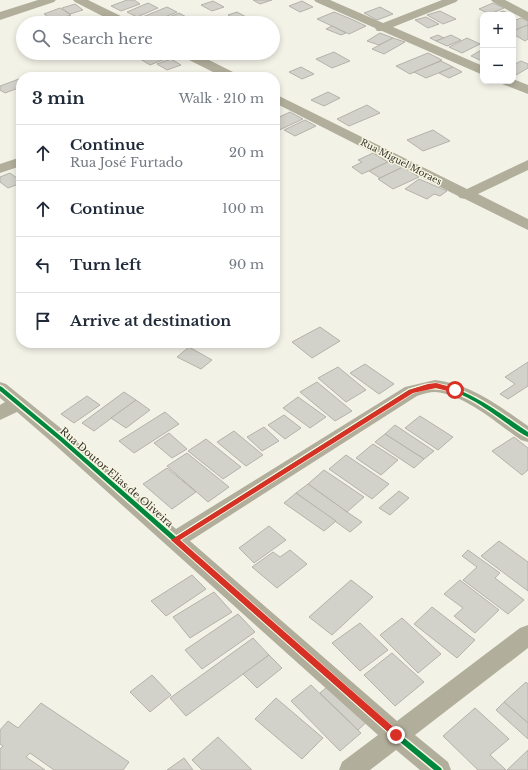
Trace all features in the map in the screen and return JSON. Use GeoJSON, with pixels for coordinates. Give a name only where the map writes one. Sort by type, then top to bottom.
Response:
{"type":"FeatureCollection","features":[{"type":"Feature","properties":{"kind":"street"},"geometry":{"type":"LineString","coordinates":[[0,16],[50,0]]}},
{"type":"Feature","properties":{"kind":"street"},"geometry":{"type":"LineString","coordinates":[[79,0],[111,16]]}},
{"type":"Feature","properties":{"kind":"street"},"geometry":{"type":"LineString","coordinates":[[320,0],[381,28],[480,70]]}},
{"type":"Feature","properties":{"kind":"street"},"geometry":{"type":"LineString","coordinates":[[381,28],[452,0]]}},
{"type":"Feature","properties":{"kind":"street"},"geometry":{"type":"LineString","coordinates":[[497,0],[528,17]]}},
{"type":"Feature","properties":{"kind":"street"},"geometry":{"type":"LineString","coordinates":[[199,60],[223,72]]}},
{"type":"Feature","properties":{"kind":"street"},"geometry":{"type":"LineString","coordinates":[[514,84],[528,90]]}},
{"type":"Feature","properties":{"kind":"street","name":"Rua Miguel Moraes"},"geometry":{"type":"LineString","coordinates":[[280,101],[528,225]]}},
{"type":"Feature","properties":{"kind":"street"},"geometry":{"type":"LineString","coordinates":[[0,169],[16,163]]}},
{"type":"Feature","properties":{"kind":"street"},"geometry":{"type":"LineString","coordinates":[[465,194],[528,164]]}},
{"type":"Feature","properties":{"kind":"street"},"geometry":{"type":"LineString","coordinates":[[175,540],[411,391],[428,386],[455,390],[470,397],[528,435]]}},
{"type":"Feature","properties":{"kind":"street","name":"Rua Doutor Elias de Oliveira"},"geometry":{"type":"LineString","coordinates":[[0,388],[61,439],[396,735],[439,770]]}},
{"type":"Feature","properties":{"kind":"street"},"geometry":{"type":"LineString","coordinates":[[0,413],[18,404]]}},
{"type":"Feature","properties":{"kind":"street"},"geometry":{"type":"LineString","coordinates":[[351,770],[528,635]]}},
{"type":"Feature","properties":{"kind":"building"},"geometry":{"type":"Polygon","coordinates":[[[127,0],[134,0],[140,4],[121,11],[111,6],[127,0]]]}},
{"type":"Feature","properties":{"kind":"building"},"geometry":{"type":"Polygon","coordinates":[[[253,0],[272,0],[260,4],[253,0]]]}},
{"type":"Feature","properties":{"kind":"building"},"geometry":{"type":"Polygon","coordinates":[[[213,1],[224,7],[212,11],[201,5],[213,1]]]}},
{"type":"Feature","properties":{"kind":"building"},"geometry":{"type":"Polygon","coordinates":[[[302,1],[313,7],[300,12],[289,6],[302,1]]]}},
{"type":"Feature","properties":{"kind":"building"},"geometry":{"type":"Polygon","coordinates":[[[148,3],[158,8],[139,16],[135,16],[127,12],[148,3]]]}},
{"type":"Feature","properties":{"kind":"building"},"geometry":{"type":"Polygon","coordinates":[[[493,3],[504,8],[495,12],[486,12],[479,9],[493,3]]]}},
{"type":"Feature","properties":{"kind":"building"},"geometry":{"type":"Polygon","coordinates":[[[75,4],[83,10],[70,14],[62,8],[75,4]]]}},
{"type":"Feature","properties":{"kind":"building"},"geometry":{"type":"Polygon","coordinates":[[[167,7],[177,12],[167,16],[145,16],[167,7]]]}},
{"type":"Feature","properties":{"kind":"building"},"geometry":{"type":"Polygon","coordinates":[[[380,7],[393,14],[377,20],[364,13],[380,7]]]}},
{"type":"Feature","properties":{"kind":"building"},"geometry":{"type":"Polygon","coordinates":[[[60,8],[71,15],[47,16],[44,14],[60,8]]]}},
{"type":"Feature","properties":{"kind":"building"},"geometry":{"type":"Polygon","coordinates":[[[440,11],[456,19],[443,24],[427,15],[440,11]]]}},
{"type":"Feature","properties":{"kind":"building"},"geometry":{"type":"Polygon","coordinates":[[[237,12],[244,16],[230,16],[228,15],[237,12]]]}},
{"type":"Feature","properties":{"kind":"building"},"geometry":{"type":"Polygon","coordinates":[[[334,12],[366,26],[349,34],[317,19],[334,12]]]}},
{"type":"Feature","properties":{"kind":"building"},"geometry":{"type":"Polygon","coordinates":[[[179,13],[184,16],[172,16],[179,13]]]}},
{"type":"Feature","properties":{"kind":"building"},"geometry":{"type":"Polygon","coordinates":[[[426,17],[439,24],[428,28],[415,20],[426,17]]]}},
{"type":"Feature","properties":{"kind":"building"},"geometry":{"type":"Polygon","coordinates":[[[521,18],[528,21],[528,25],[516,30],[516,20],[521,18]]]}},
{"type":"Feature","properties":{"kind":"building"},"geometry":{"type":"Polygon","coordinates":[[[528,25],[528,39],[525,41],[516,36],[516,30],[528,25]]]}},
{"type":"Feature","properties":{"kind":"building"},"geometry":{"type":"Polygon","coordinates":[[[332,26],[346,33],[341,35],[326,29],[332,26]]]}},
{"type":"Feature","properties":{"kind":"building"},"geometry":{"type":"Polygon","coordinates":[[[380,33],[393,38],[379,45],[367,41],[380,33]]]}},
{"type":"Feature","properties":{"kind":"building"},"geometry":{"type":"Polygon","coordinates":[[[438,35],[444,38],[436,41],[430,38],[438,35]]]}},
{"type":"Feature","properties":{"kind":"building"},"geometry":{"type":"Polygon","coordinates":[[[451,35],[461,40],[447,46],[436,41],[451,35]]]}},
{"type":"Feature","properties":{"kind":"building"},"geometry":{"type":"Polygon","coordinates":[[[393,38],[405,42],[384,54],[372,49],[393,38]]]}},
{"type":"Feature","properties":{"kind":"building"},"geometry":{"type":"Polygon","coordinates":[[[467,38],[480,44],[462,53],[449,47],[467,38]]]}},
{"type":"Feature","properties":{"kind":"building"},"geometry":{"type":"Polygon","coordinates":[[[480,51],[480,60],[471,56],[480,51]]]}},
{"type":"Feature","properties":{"kind":"building"},"geometry":{"type":"Polygon","coordinates":[[[334,52],[350,61],[332,68],[316,59],[334,52]]]}},
{"type":"Feature","properties":{"kind":"building"},"geometry":{"type":"Polygon","coordinates":[[[428,53],[442,60],[410,74],[396,66],[428,53]]]}},
{"type":"Feature","properties":{"kind":"building"},"geometry":{"type":"Polygon","coordinates":[[[142,60],[163,60],[150,65],[142,60]]]}},
{"type":"Feature","properties":{"kind":"building"},"geometry":{"type":"Polygon","coordinates":[[[173,60],[181,65],[167,70],[157,64],[173,60]]]}},
{"type":"Feature","properties":{"kind":"building"},"geometry":{"type":"Polygon","coordinates":[[[441,61],[453,67],[426,78],[414,72],[441,61]]]}},
{"type":"Feature","properties":{"kind":"building"},"geometry":{"type":"Polygon","coordinates":[[[521,61],[528,64],[528,68],[516,75],[516,64],[521,61]]]}},
{"type":"Feature","properties":{"kind":"building"},"geometry":{"type":"Polygon","coordinates":[[[301,67],[314,74],[302,79],[289,72],[301,67]]]}},
{"type":"Feature","properties":{"kind":"building"},"geometry":{"type":"Polygon","coordinates":[[[453,67],[462,72],[449,78],[439,73],[453,67]]]}},
{"type":"Feature","properties":{"kind":"building"},"geometry":{"type":"Polygon","coordinates":[[[16,80],[16,89],[5,93],[0,90],[0,86],[16,80]]]}},
{"type":"Feature","properties":{"kind":"building"},"geometry":{"type":"Polygon","coordinates":[[[328,92],[340,98],[324,106],[311,100],[328,92]]]}},
{"type":"Feature","properties":{"kind":"building"},"geometry":{"type":"Polygon","coordinates":[[[367,105],[380,113],[349,126],[337,119],[367,105]]]}},
{"type":"Feature","properties":{"kind":"building"},"geometry":{"type":"Polygon","coordinates":[[[290,112],[303,119],[280,130],[280,117],[290,112]]]}},
{"type":"Feature","properties":{"kind":"building"},"geometry":{"type":"Polygon","coordinates":[[[305,120],[316,126],[295,136],[284,130],[305,120]]]}},
{"type":"Feature","properties":{"kind":"building"},"geometry":{"type":"Polygon","coordinates":[[[433,130],[450,141],[423,151],[407,140],[433,130]]]}},
{"type":"Feature","properties":{"kind":"building"},"geometry":{"type":"Polygon","coordinates":[[[373,153],[388,162],[362,174],[352,167],[362,162],[358,160],[373,153]]]}},
{"type":"Feature","properties":{"kind":"building"},"geometry":{"type":"Polygon","coordinates":[[[392,160],[403,167],[380,178],[369,171],[392,160]]]}},
{"type":"Feature","properties":{"kind":"building"},"geometry":{"type":"Polygon","coordinates":[[[403,167],[419,177],[393,189],[378,179],[403,167]]]}},
{"type":"Feature","properties":{"kind":"building"},"geometry":{"type":"Polygon","coordinates":[[[10,173],[16,177],[16,185],[8,188],[0,182],[0,177],[10,173]]]}},
{"type":"Feature","properties":{"kind":"building"},"geometry":{"type":"Polygon","coordinates":[[[419,179],[447,191],[440,196],[434,194],[427,199],[405,189],[419,179]]]}},
{"type":"Feature","properties":{"kind":"building"},"geometry":{"type":"Polygon","coordinates":[[[320,327],[340,341],[312,358],[292,342],[320,327]]]}},
{"type":"Feature","properties":{"kind":"building"},"geometry":{"type":"Polygon","coordinates":[[[188,348],[191,348],[212,360],[201,369],[177,357],[188,348]]]}},
{"type":"Feature","properties":{"kind":"building"},"geometry":{"type":"Polygon","coordinates":[[[528,362],[528,386],[508,399],[500,394],[515,384],[505,377],[528,362]]]}},
{"type":"Feature","properties":{"kind":"building"},"geometry":{"type":"Polygon","coordinates":[[[365,364],[394,384],[379,394],[350,373],[365,364]]]}},
{"type":"Feature","properties":{"kind":"building"},"geometry":{"type":"Polygon","coordinates":[[[338,367],[366,390],[346,402],[318,378],[338,367]]]}},
{"type":"Feature","properties":{"kind":"building"},"geometry":{"type":"Polygon","coordinates":[[[317,382],[352,411],[335,421],[300,392],[317,382]]]}},
{"type":"Feature","properties":{"kind":"building"},"geometry":{"type":"Polygon","coordinates":[[[124,392],[136,400],[94,431],[82,423],[124,392]]]}},
{"type":"Feature","properties":{"kind":"building"},"geometry":{"type":"Polygon","coordinates":[[[87,396],[100,405],[74,423],[61,414],[87,396]]]}},
{"type":"Feature","properties":{"kind":"building"},"geometry":{"type":"Polygon","coordinates":[[[298,397],[326,417],[310,428],[283,408],[298,397]]]}},
{"type":"Feature","properties":{"kind":"building"},"geometry":{"type":"Polygon","coordinates":[[[136,400],[150,410],[126,428],[111,418],[136,400]]]}},
{"type":"Feature","properties":{"kind":"building"},"geometry":{"type":"Polygon","coordinates":[[[165,412],[179,424],[134,453],[119,441],[165,412]]]}},
{"type":"Feature","properties":{"kind":"building"},"geometry":{"type":"Polygon","coordinates":[[[284,415],[301,428],[285,439],[268,425],[284,415]]]}},
{"type":"Feature","properties":{"kind":"building"},"geometry":{"type":"Polygon","coordinates":[[[420,416],[453,437],[438,450],[405,428],[420,416]]]}},
{"type":"Feature","properties":{"kind":"building"},"geometry":{"type":"Polygon","coordinates":[[[395,425],[434,451],[424,459],[385,434],[395,425]]]}},
{"type":"Feature","properties":{"kind":"building"},"geometry":{"type":"Polygon","coordinates":[[[264,427],[279,441],[262,451],[247,437],[264,427]]]}},
{"type":"Feature","properties":{"kind":"building"},"geometry":{"type":"Polygon","coordinates":[[[234,431],[263,455],[246,466],[217,442],[234,431]]]}},
{"type":"Feature","properties":{"kind":"building"},"geometry":{"type":"Polygon","coordinates":[[[169,433],[187,449],[172,458],[154,443],[169,433]]]}},
{"type":"Feature","properties":{"kind":"building"},"geometry":{"type":"Polygon","coordinates":[[[385,434],[424,459],[414,468],[375,442],[385,434]]]}},
{"type":"Feature","properties":{"kind":"building"},"geometry":{"type":"Polygon","coordinates":[[[514,437],[528,448],[528,470],[522,475],[492,451],[514,437]]]}},
{"type":"Feature","properties":{"kind":"building"},"geometry":{"type":"Polygon","coordinates":[[[206,439],[241,467],[223,479],[188,451],[206,439]]]}},
{"type":"Feature","properties":{"kind":"building"},"geometry":{"type":"Polygon","coordinates":[[[373,444],[398,460],[381,475],[356,458],[373,444]]]}},
{"type":"Feature","properties":{"kind":"building"},"geometry":{"type":"Polygon","coordinates":[[[187,453],[229,487],[208,502],[167,466],[187,453]]]}},
{"type":"Feature","properties":{"kind":"building"},"geometry":{"type":"Polygon","coordinates":[[[346,455],[389,484],[372,499],[329,469],[346,455]]]}},
{"type":"Feature","properties":{"kind":"building"},"geometry":{"type":"Polygon","coordinates":[[[167,468],[196,492],[172,509],[143,484],[167,468]]]}},
{"type":"Feature","properties":{"kind":"building"},"geometry":{"type":"Polygon","coordinates":[[[324,470],[364,497],[347,512],[308,484],[324,470]]]}},
{"type":"Feature","properties":{"kind":"building"},"geometry":{"type":"Polygon","coordinates":[[[308,484],[362,522],[350,532],[296,493],[308,484]]]}},
{"type":"Feature","properties":{"kind":"building"},"geometry":{"type":"Polygon","coordinates":[[[399,491],[409,498],[390,515],[379,508],[399,491]]]}},
{"type":"Feature","properties":{"kind":"building"},"geometry":{"type":"Polygon","coordinates":[[[296,493],[336,521],[324,531],[284,503],[296,493]]]}},
{"type":"Feature","properties":{"kind":"building"},"geometry":{"type":"Polygon","coordinates":[[[269,526],[286,540],[254,563],[239,548],[269,526]]]}},
{"type":"Feature","properties":{"kind":"building"},"geometry":{"type":"Polygon","coordinates":[[[499,541],[528,562],[528,591],[481,556],[499,541]]]}},
{"type":"Feature","properties":{"kind":"building"},"geometry":{"type":"Polygon","coordinates":[[[290,550],[307,564],[277,588],[252,567],[273,552],[280,557],[290,550]]]}},
{"type":"Feature","properties":{"kind":"building"},"geometry":{"type":"Polygon","coordinates":[[[468,550],[500,573],[495,578],[524,600],[508,614],[463,580],[477,567],[462,556],[468,550]]]}},
{"type":"Feature","properties":{"kind":"building"},"geometry":{"type":"Polygon","coordinates":[[[192,575],[206,589],[166,616],[151,601],[192,575]]]}},
{"type":"Feature","properties":{"kind":"building"},"geometry":{"type":"Polygon","coordinates":[[[351,580],[373,597],[332,635],[309,617],[351,580]]]}},
{"type":"Feature","properties":{"kind":"building"},"geometry":{"type":"Polygon","coordinates":[[[460,580],[499,610],[475,633],[454,616],[463,608],[444,594],[460,580]]]}},
{"type":"Feature","properties":{"kind":"building"},"geometry":{"type":"Polygon","coordinates":[[[214,592],[232,612],[190,638],[173,617],[214,592]]]}},
{"type":"Feature","properties":{"kind":"building"},"geometry":{"type":"Polygon","coordinates":[[[432,607],[475,640],[457,658],[414,624],[432,607]]]}},
{"type":"Feature","properties":{"kind":"building"},"geometry":{"type":"Polygon","coordinates":[[[238,614],[255,632],[202,669],[185,650],[238,614]]]}},
{"type":"Feature","properties":{"kind":"building"},"geometry":{"type":"Polygon","coordinates":[[[402,618],[441,654],[418,673],[380,635],[402,618]]]}},
{"type":"Feature","properties":{"kind":"building"},"geometry":{"type":"Polygon","coordinates":[[[360,623],[388,650],[360,671],[332,643],[360,623]]]}},
{"type":"Feature","properties":{"kind":"building"},"geometry":{"type":"Polygon","coordinates":[[[253,638],[269,655],[186,716],[170,698],[253,638]]]}},
{"type":"Feature","properties":{"kind":"building"},"geometry":{"type":"Polygon","coordinates":[[[392,653],[424,682],[395,706],[364,675],[392,653]]]}},
{"type":"Feature","properties":{"kind":"building"},"geometry":{"type":"Polygon","coordinates":[[[269,655],[282,668],[257,688],[243,674],[269,655]]]}},
{"type":"Feature","properties":{"kind":"building"},"geometry":{"type":"Polygon","coordinates":[[[152,675],[171,695],[150,712],[130,692],[152,675]]]}},
{"type":"Feature","properties":{"kind":"building"},"geometry":{"type":"Polygon","coordinates":[[[333,682],[370,719],[358,730],[320,693],[333,682]]]}},
{"type":"Feature","properties":{"kind":"building"},"geometry":{"type":"Polygon","coordinates":[[[526,682],[528,684],[528,723],[504,702],[526,682]]]}},
{"type":"Feature","properties":{"kind":"building"},"geometry":{"type":"Polygon","coordinates":[[[311,685],[361,733],[340,751],[291,701],[311,685]]]}},
{"type":"Feature","properties":{"kind":"building"},"geometry":{"type":"Polygon","coordinates":[[[276,698],[323,738],[302,759],[255,719],[276,698]]]}},
{"type":"Feature","properties":{"kind":"building"},"geometry":{"type":"Polygon","coordinates":[[[504,702],[528,723],[528,739],[496,710],[504,702]]]}},
{"type":"Feature","properties":{"kind":"building"},"geometry":{"type":"Polygon","coordinates":[[[41,703],[129,762],[123,770],[54,770],[30,753],[26,757],[45,770],[0,770],[0,749],[3,746],[0,744],[0,730],[8,721],[18,728],[41,703]]]}},
{"type":"Feature","properties":{"kind":"building"},"geometry":{"type":"Polygon","coordinates":[[[475,708],[509,739],[490,755],[506,770],[478,770],[443,736],[475,708]]]}},
{"type":"Feature","properties":{"kind":"building"},"geometry":{"type":"Polygon","coordinates":[[[218,737],[252,770],[202,770],[192,760],[218,737]]]}},
{"type":"Feature","properties":{"kind":"building"},"geometry":{"type":"Polygon","coordinates":[[[528,750],[528,770],[507,770],[528,750]]]}},
{"type":"Feature","properties":{"kind":"building"},"geometry":{"type":"Polygon","coordinates":[[[184,758],[193,770],[167,770],[184,758]]]}},
{"type":"Feature","properties":{"kind":"cycle path"},"geometry":{"type":"LineString","coordinates":[[175,540],[411,391],[426,387],[446,387],[483,405],[528,435]]}},
{"type":"Feature","properties":{"kind":"cycle path"},"geometry":{"type":"LineString","coordinates":[[0,388],[61,439],[396,735],[439,770]]}},
{"type":"Feature","properties":{"kind":"route"},"geometry":{"type":"LineString","coordinates":[[396,735],[175,540],[411,391],[428,386],[446,387],[455,390]]}}]}
